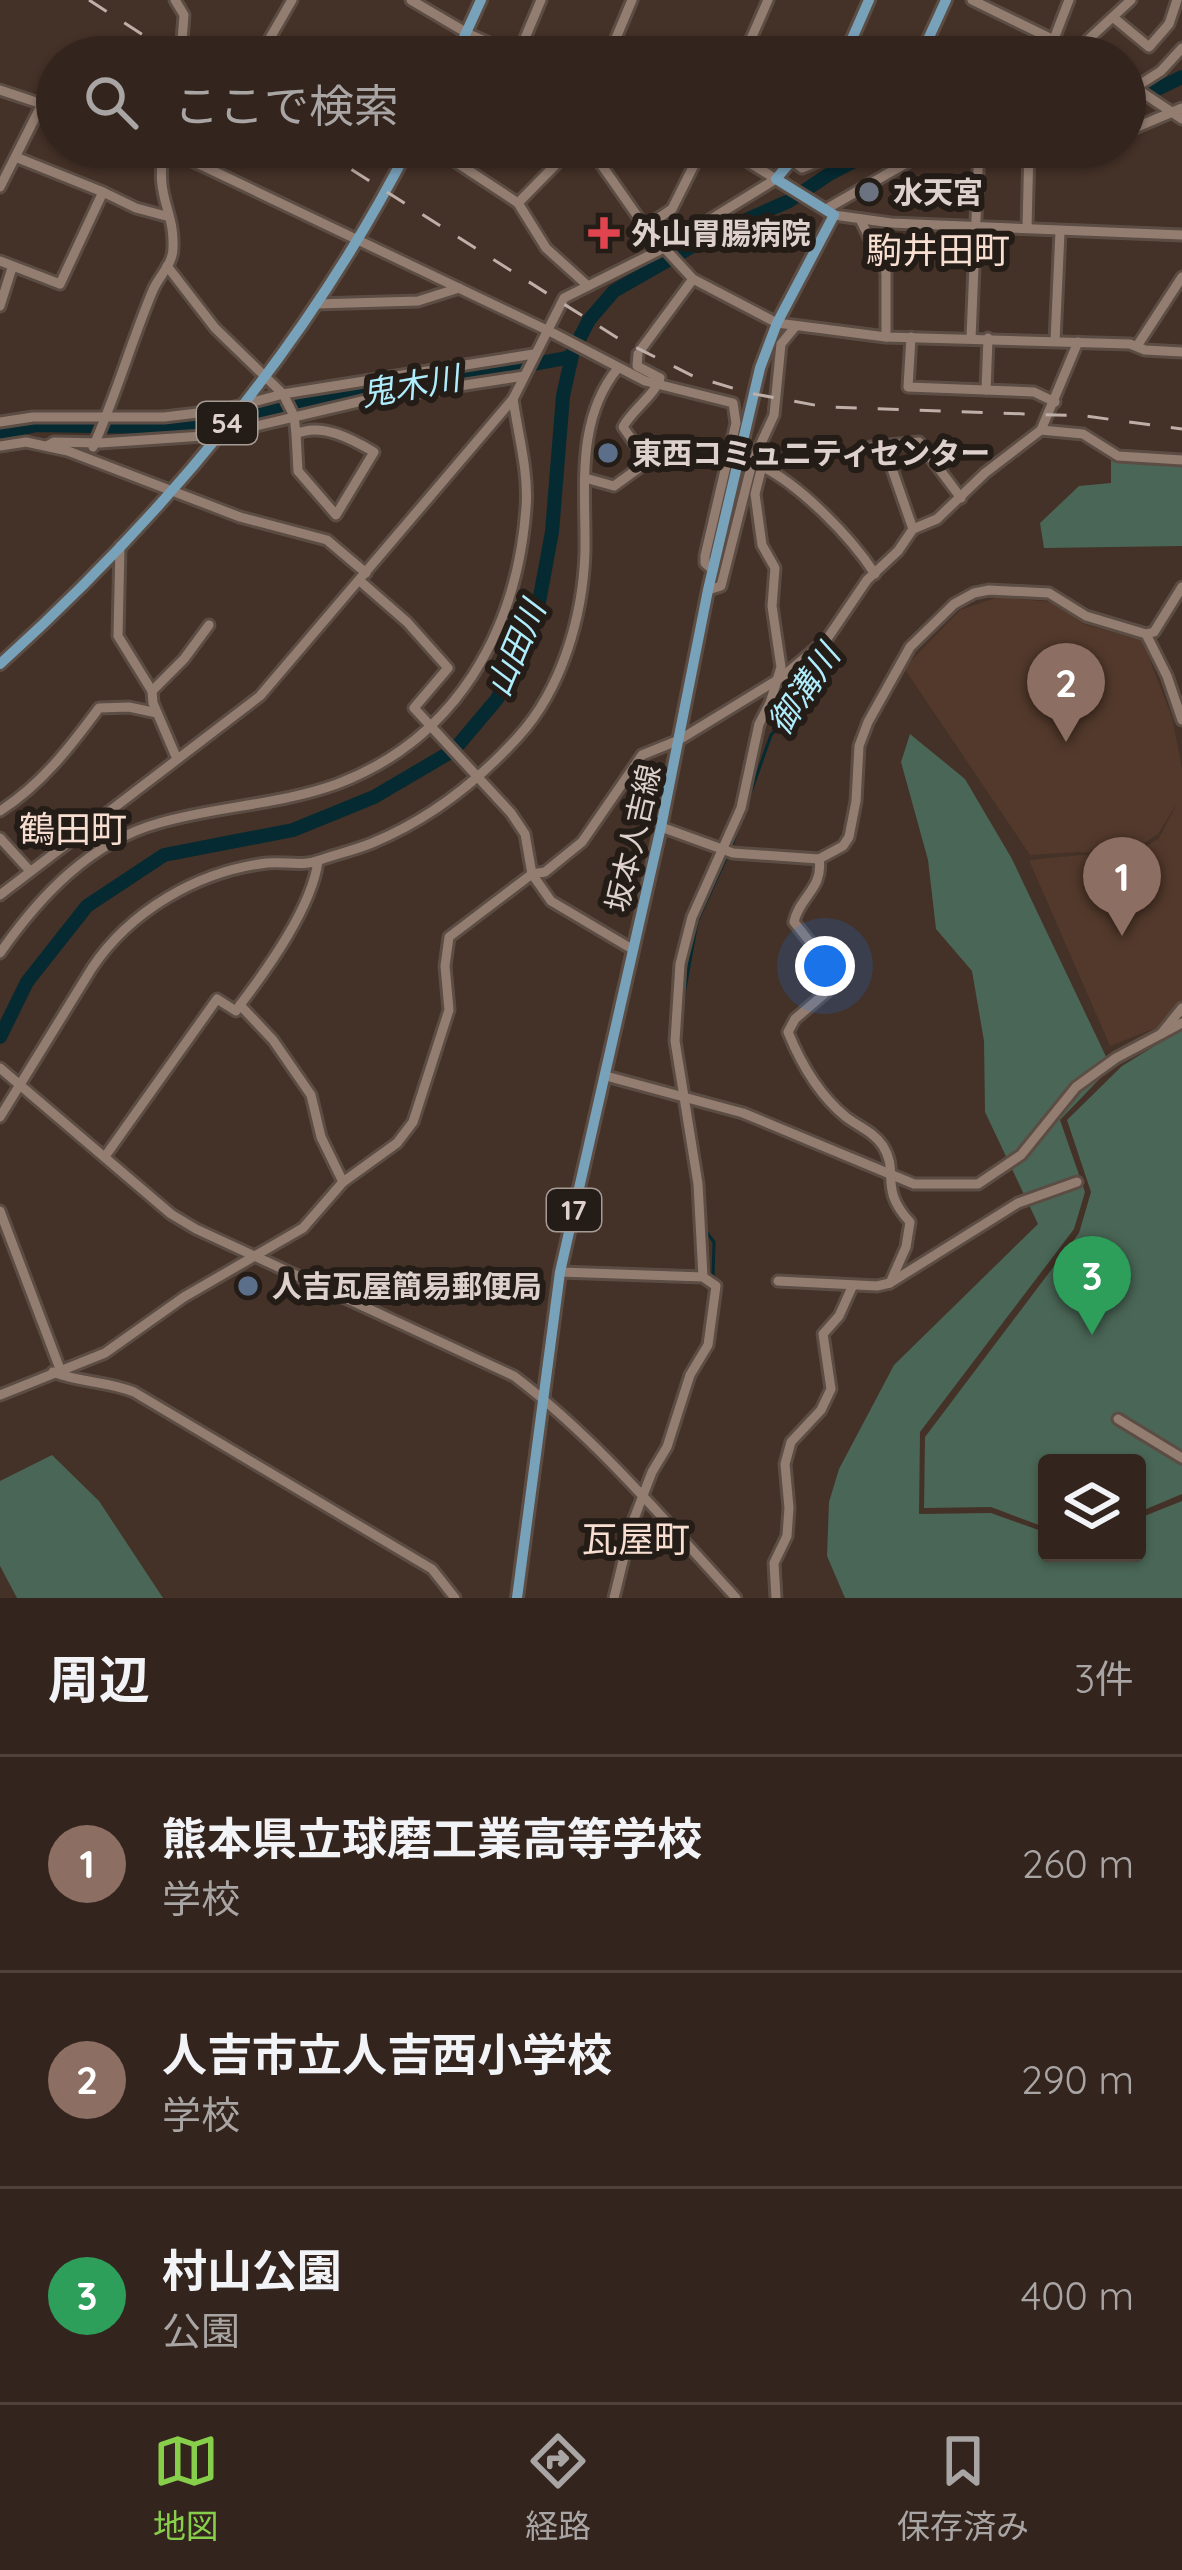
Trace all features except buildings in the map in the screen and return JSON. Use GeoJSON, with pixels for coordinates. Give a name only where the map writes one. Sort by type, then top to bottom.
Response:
{"type":"FeatureCollection","features":[{"type":"Feature","properties":{"kind":"main road"},"geometry":{"type":"LineString","coordinates":[[466,36],[481,0]]}},
{"type":"Feature","properties":{"kind":"main road"},"geometry":{"type":"LineString","coordinates":[[853,36],[869,0]]}},
{"type":"Feature","properties":{"kind":"main road"},"geometry":{"type":"LineString","coordinates":[[929,36],[946,0]]}},
{"type":"Feature","properties":{"kind":"main road","name":"54"},"geometry":{"type":"LineString","coordinates":[[0,664],[120,547],[265,377],[359,240],[398,168]]}},
{"type":"Feature","properties":{"kind":"main road"},"geometry":{"type":"LineString","coordinates":[[790,168],[780,182],[831,212]]}},
{"type":"Feature","properties":{"kind":"main road","name":"坂本人吉線"},"geometry":{"type":"LineString","coordinates":[[518,1598],[560,1271],[661,827],[708,590],[760,368],[831,212]]}},
{"type":"Feature","properties":{"kind":"street"},"geometry":{"type":"LineString","coordinates":[[175,0],[184,15],[182,36]]}},
{"type":"Feature","properties":{"kind":"street"},"geometry":{"type":"LineString","coordinates":[[271,36],[292,0]]}},
{"type":"Feature","properties":{"kind":"street"},"geometry":{"type":"LineString","coordinates":[[411,0],[474,36]]}},
{"type":"Feature","properties":{"kind":"street"},"geometry":{"type":"LineString","coordinates":[[526,36],[541,0]]}},
{"type":"Feature","properties":{"kind":"street"},"geometry":{"type":"LineString","coordinates":[[617,36],[632,0]]}},
{"type":"Feature","properties":{"kind":"street"},"geometry":{"type":"LineString","coordinates":[[752,36],[768,0]]}},
{"type":"Feature","properties":{"kind":"street"},"geometry":{"type":"LineString","coordinates":[[973,0],[1052,36]]}},
{"type":"Feature","properties":{"kind":"street"},"geometry":{"type":"LineString","coordinates":[[1054,36],[1069,0]]}},
{"type":"Feature","properties":{"kind":"street"},"geometry":{"type":"LineString","coordinates":[[1094,36],[1131,0]]}},
{"type":"Feature","properties":{"kind":"street"},"geometry":{"type":"LineString","coordinates":[[1146,45],[1149,47],[1169,24],[1177,0]]}},
{"type":"Feature","properties":{"kind":"street"},"geometry":{"type":"LineString","coordinates":[[1114,18],[1136,36]]}},
{"type":"Feature","properties":{"kind":"street"},"geometry":{"type":"LineString","coordinates":[[1146,82],[1182,48]]}},
{"type":"Feature","properties":{"kind":"street"},"geometry":{"type":"LineString","coordinates":[[0,90],[36,102]]}},
{"type":"Feature","properties":{"kind":"street"},"geometry":{"type":"LineString","coordinates":[[1146,98],[1177,113]]}},
{"type":"Feature","properties":{"kind":"street"},"geometry":{"type":"LineString","coordinates":[[1146,124],[1177,113]]}},
{"type":"Feature","properties":{"kind":"street"},"geometry":{"type":"LineString","coordinates":[[0,187],[36,118]]}},
{"type":"Feature","properties":{"kind":"street"},"geometry":{"type":"LineString","coordinates":[[18,158],[36,165]]}},
{"type":"Feature","properties":{"kind":"street"},"geometry":{"type":"LineString","coordinates":[[43,168],[166,216]]}},
{"type":"Feature","properties":{"kind":"street"},"geometry":{"type":"LineString","coordinates":[[88,458],[174,245],[160,168]]}},
{"type":"Feature","properties":{"kind":"street"},"geometry":{"type":"LineString","coordinates":[[208,168],[615,367],[658,385],[733,403],[737,412],[705,556],[713,570]]}},
{"type":"Feature","properties":{"kind":"street"},"geometry":{"type":"LineString","coordinates":[[465,168],[518,203],[546,248],[588,286]]}},
{"type":"Feature","properties":{"kind":"street"},"geometry":{"type":"LineString","coordinates":[[518,203],[552,168]]}},
{"type":"Feature","properties":{"kind":"street"},"geometry":{"type":"LineString","coordinates":[[604,168],[645,227],[694,279],[777,323],[886,337],[1055,341],[1182,352]]}},
{"type":"Feature","properties":{"kind":"street"},"geometry":{"type":"LineString","coordinates":[[645,227],[672,209],[692,168]]}},
{"type":"Feature","properties":{"kind":"street"},"geometry":{"type":"LineString","coordinates":[[0,895],[260,696],[513,399],[560,302],[780,182],[758,168]]}},
{"type":"Feature","properties":{"kind":"street"},"geometry":{"type":"LineString","coordinates":[[831,212],[901,168]]}},
{"type":"Feature","properties":{"kind":"street"},"geometry":{"type":"LineString","coordinates":[[971,338],[978,168]]}},
{"type":"Feature","properties":{"kind":"street"},"geometry":{"type":"LineString","coordinates":[[1027,228],[1028,168]]}},
{"type":"Feature","properties":{"kind":"street"},"geometry":{"type":"LineString","coordinates":[[0,261],[61,284],[103,192]]}},
{"type":"Feature","properties":{"kind":"street"},"geometry":{"type":"LineString","coordinates":[[831,212],[860,219],[1182,235]]}},
{"type":"Feature","properties":{"kind":"street"},"geometry":{"type":"LineString","coordinates":[[860,219],[886,272],[886,337]]}},
{"type":"Feature","properties":{"kind":"street"},"geometry":{"type":"LineString","coordinates":[[1055,341],[1060,232]]}},
{"type":"Feature","properties":{"kind":"street"},"geometry":{"type":"LineString","coordinates":[[167,266],[214,328],[283,394],[294,416],[298,471],[336,515],[374,452],[350,438],[315,428],[296,434]]}},
{"type":"Feature","properties":{"kind":"street"},"geometry":{"type":"LineString","coordinates":[[0,306],[12,268]]}},
{"type":"Feature","properties":{"kind":"street"},"geometry":{"type":"LineString","coordinates":[[1137,346],[1182,277]]}},
{"type":"Feature","properties":{"kind":"street"},"geometry":{"type":"LineString","coordinates":[[585,478],[614,486],[643,465],[644,457],[623,427],[660,378],[635,364],[694,279]]}},
{"type":"Feature","properties":{"kind":"street"},"geometry":{"type":"LineString","coordinates":[[316,304],[418,301],[459,288]]}},
{"type":"Feature","properties":{"kind":"street"},"geometry":{"type":"LineString","coordinates":[[708,590],[721,586],[774,415],[781,344],[794,327]]}},
{"type":"Feature","properties":{"kind":"street"},"geometry":{"type":"LineString","coordinates":[[911,338],[908,387],[1034,392],[1055,402]]}},
{"type":"Feature","properties":{"kind":"street"},"geometry":{"type":"LineString","coordinates":[[986,390],[988,338]]}},
{"type":"Feature","properties":{"kind":"street"},"geometry":{"type":"LineString","coordinates":[[0,1395],[105,1353],[184,1297],[303,1228],[344,1182],[398,1143],[413,1122],[448,1010],[449,937],[582,842],[602,819],[636,760],[679,740],[777,680],[827,638],[913,529],[937,519],[985,472],[1041,430],[1078,343]]}},
{"type":"Feature","properties":{"kind":"street"},"geometry":{"type":"LineString","coordinates":[[0,422],[33,417],[105,421],[164,417],[534,354]]}},
{"type":"Feature","properties":{"kind":"street"},"geometry":{"type":"LineString","coordinates":[[0,1117],[108,944],[134,920],[180,891],[246,867],[318,861],[401,830],[477,777],[529,724],[561,668],[582,580],[588,428],[615,367]]}},
{"type":"Feature","properties":{"kind":"street"},"geometry":{"type":"LineString","coordinates":[[47,446],[218,435],[362,401],[524,376]]}},
{"type":"Feature","properties":{"kind":"street"},"geometry":{"type":"LineString","coordinates":[[0,953],[43,896],[123,836],[162,822],[335,785],[387,761],[431,724],[472,678],[506,614],[526,508],[513,399]]}},
{"type":"Feature","properties":{"kind":"street"},"geometry":{"type":"LineString","coordinates":[[1041,430],[1082,434],[1118,456],[1182,460]]}},
{"type":"Feature","properties":{"kind":"street"},"geometry":{"type":"LineString","coordinates":[[0,446],[26,442],[47,446],[240,517],[327,540],[448,668],[414,708],[525,835],[532,874],[551,901],[632,949]]}},
{"type":"Feature","properties":{"kind":"street"},"geometry":{"type":"LineString","coordinates":[[871,447],[919,442],[961,498]]}},
{"type":"Feature","properties":{"kind":"street"},"geometry":{"type":"LineString","coordinates":[[884,446],[913,529]]}},
{"type":"Feature","properties":{"kind":"street"},"geometry":{"type":"LineString","coordinates":[[757,464],[838,528],[875,574]]}},
{"type":"Feature","properties":{"kind":"street"},"geometry":{"type":"LineString","coordinates":[[703,1277],[698,1184],[675,1041],[680,964],[692,916],[741,808],[759,724],[777,680],[781,653],[772,606],[775,568],[762,545],[755,494],[757,464]]}},
{"type":"Feature","properties":{"kind":"street"},"geometry":{"type":"LineString","coordinates":[[120,547],[118,636],[152,691],[177,759]]}},
{"type":"Feature","properties":{"kind":"street"},"geometry":{"type":"LineString","coordinates":[[661,827],[721,849],[819,859],[850,837],[859,746],[900,661],[954,604],[988,590],[1034,590],[1061,599],[1086,616],[1146,634],[1154,632],[1182,587]]}},
{"type":"Feature","properties":{"kind":"street"},"geometry":{"type":"LineString","coordinates":[[152,691],[209,626]]}},
{"type":"Feature","properties":{"kind":"street"},"geometry":{"type":"LineString","coordinates":[[1146,634],[1182,720]]}},
{"type":"Feature","properties":{"kind":"street"},"geometry":{"type":"LineString","coordinates":[[0,811],[39,776],[52,771],[99,708],[157,713]]}},
{"type":"Feature","properties":{"kind":"street"},"geometry":{"type":"LineString","coordinates":[[0,838],[30,871]]}},
{"type":"Feature","properties":{"kind":"street"},"geometry":{"type":"LineString","coordinates":[[819,859],[815,889],[796,912],[794,922],[837,976],[837,983],[795,1019],[788,1032],[808,1075],[835,1106],[884,1147],[891,1165],[889,1191],[910,1222],[906,1247],[890,1282]]}},
{"type":"Feature","properties":{"kind":"street"},"geometry":{"type":"LineString","coordinates":[[106,1155],[217,999],[236,1011],[276,954],[316,879],[318,861]]}},
{"type":"Feature","properties":{"kind":"street"},"geometry":{"type":"LineString","coordinates":[[240,1005],[273,1040],[311,1095],[321,1137],[344,1182]]}},
{"type":"Feature","properties":{"kind":"street"},"geometry":{"type":"LineString","coordinates":[[1161,1034],[1182,1008]]}},
{"type":"Feature","properties":{"kind":"street"},"geometry":{"type":"LineString","coordinates":[[606,1076],[743,1113],[888,1175],[929,1186],[977,1184],[1021,1155],[1076,1087],[1117,1058],[1182,1023]]}},
{"type":"Feature","properties":{"kind":"street"},"geometry":{"type":"LineString","coordinates":[[0,1068],[171,1214],[479,1357],[544,1399],[736,1598]]}},
{"type":"Feature","properties":{"kind":"street"},"geometry":{"type":"LineString","coordinates":[[778,1280],[854,1285],[890,1282],[1018,1203],[1077,1182]]}},
{"type":"Feature","properties":{"kind":"street"},"geometry":{"type":"LineString","coordinates":[[0,1211],[57,1370],[77,1382],[113,1383],[134,1392],[432,1569],[454,1598]]}},
{"type":"Feature","properties":{"kind":"street"},"geometry":{"type":"LineString","coordinates":[[560,1271],[703,1277],[716,1286],[708,1345],[689,1375],[668,1447],[642,1498],[614,1598]]}},
{"type":"Feature","properties":{"kind":"street"},"geometry":{"type":"LineString","coordinates":[[776,1598],[774,1563],[787,1536],[789,1508],[785,1464],[791,1442],[821,1410],[831,1389],[823,1334],[854,1285]]}},
{"type":"Feature","properties":{"kind":"street"},"geometry":{"type":"LineString","coordinates":[[1118,1419],[1182,1458]]}},
{"type":"Feature","properties":{"kind":"shaded area"},"geometry":{"type":"Polygon","coordinates":[[[998,597],[1052,602],[1086,625],[1142,640],[1172,717],[1182,768],[1182,1011],[1156,1028],[1110,1046],[1029,860],[1130,857],[1159,838],[1178,802],[1158,834],[1126,855],[1078,852],[1030,855],[904,668],[960,610],[998,597]]]}},
{"type":"Feature","properties":{"kind":"green space"},"geometry":{"type":"Polygon","coordinates":[[[1111,459],[1182,463],[1182,546],[1044,548],[1040,523],[1079,486],[1111,483],[1111,459]]]}},
{"type":"Feature","properties":{"kind":"green space"},"geometry":{"type":"Polygon","coordinates":[[[910,734],[965,779],[1012,859],[1111,1067],[1060,1120],[1085,1192],[1074,1229],[920,1432],[919,1514],[991,1513],[1038,1530],[1038,1562],[1146,1562],[1146,1515],[1182,1501],[1182,1598],[845,1598],[827,1556],[829,1502],[839,1469],[894,1365],[1038,1224],[985,1112],[984,1041],[972,971],[936,929],[928,860],[901,762],[910,734]]]}},
{"type":"Feature","properties":{"kind":"green space"},"geometry":{"type":"Polygon","coordinates":[[[1182,1029],[1182,1494],[1146,1509],[1146,1454],[1038,1454],[1038,1525],[991,1507],[924,1508],[925,1437],[1079,1233],[1091,1192],[1067,1120],[1122,1066],[1182,1029]]]}},
{"type":"Feature","properties":{"kind":"green space"},"geometry":{"type":"Polygon","coordinates":[[[52,1455],[99,1501],[163,1598],[17,1598],[0,1566],[0,1481],[52,1455]]]}},
{"type":"Feature","properties":{"kind":"waterway","name":"山田川"},"geometry":{"type":"LineString","coordinates":[[1146,95],[1182,77]]}},
{"type":"Feature","properties":{"kind":"waterway","name":"山田川"},"geometry":{"type":"LineString","coordinates":[[0,1037],[27,982],[87,906],[164,855],[293,830],[374,797],[454,750],[497,699],[536,618],[552,532],[563,396],[573,351],[589,320],[614,291],[712,235],[789,201],[841,168]]}},
{"type":"Feature","properties":{"kind":"waterway","name":"御溝川"},"geometry":{"type":"LineString","coordinates":[[1167,308],[1182,288]]}},
{"type":"Feature","properties":{"kind":"waterway","name":"御溝川"},"geometry":{"type":"LineString","coordinates":[[1053,413],[1081,348],[1086,347]]}},
{"type":"Feature","properties":{"kind":"waterway","name":"鬼木川"},"geometry":{"type":"LineString","coordinates":[[248,414],[328,396],[571,357]]}},
{"type":"Feature","properties":{"kind":"waterway","name":"鬼木川"},"geometry":{"type":"LineString","coordinates":[[0,433],[37,425],[148,427],[219,420]]}},
{"type":"Feature","properties":{"kind":"waterway","name":"御溝川"},"geometry":{"type":"LineString","coordinates":[[731,848],[771,735],[806,695],[863,593]]}},
{"type":"Feature","properties":{"kind":"waterway","name":"御溝川"},"geometry":{"type":"LineString","coordinates":[[684,1072],[682,1005],[697,922],[727,856]]}},
{"type":"Feature","properties":{"kind":"waterway","name":"御溝川"},"geometry":{"type":"LineString","coordinates":[[703,1195],[705,1230],[714,1242],[713,1278]]}},
{"type":"Feature","properties":{"kind":"waterway","name":"御溝川"},"geometry":{"type":"LineString","coordinates":[[705,1334],[711,1289]]}},
{"type":"Feature","properties":{"kind":"waterway","name":"御溝川"},"geometry":{"type":"LineString","coordinates":[[672,1416],[688,1369]]}},
{"type":"Feature","properties":{"kind":"waterway","name":"御溝川"},"geometry":{"type":"LineString","coordinates":[[651,1466],[666,1437]]}},
{"type":"Feature","properties":{"kind":"waterway","name":"御溝川"},"geometry":{"type":"LineString","coordinates":[[610,1598],[634,1501]]}},
{"type":"Feature","properties":{"kind":"railway"},"geometry":{"type":"LineString","coordinates":[[89,0],[145,36]]}},
{"type":"Feature","properties":{"kind":"railway"},"geometry":{"type":"LineString","coordinates":[[349,168],[619,339],[693,376],[749,393],[825,407],[1085,416],[1182,429]]}},
{"type":"Feature","properties":{"kind":"place","name":"水天宮"},"geometry":{"type":"Point","coordinates":[869,192]}},
{"type":"Feature","properties":{"kind":"place","name":"外山胃腸病院"},"geometry":{"type":"Point","coordinates":[604,233]}},
{"type":"Feature","properties":{"kind":"place","name":"東西コミュニティセンター"},"geometry":{"type":"Point","coordinates":[608,453]}},
{"type":"Feature","properties":{"kind":"place","name":"人吉市立人吉西小学校"},"geometry":{"type":"Point","coordinates":[1066,742]}},
{"type":"Feature","properties":{"kind":"place","name":"熊本県立球磨工業高等学校"},"geometry":{"type":"Point","coordinates":[1122,936]}},
{"type":"Feature","properties":{"kind":"place","name":"人吉瓦屋簡易郵便局"},"geometry":{"type":"Point","coordinates":[248,1286]}},
{"type":"Feature","properties":{"kind":"place","name":"村山公園"},"geometry":{"type":"Point","coordinates":[1092,1335]}},
{"type":"Feature","properties":{"kind":"district","name":"駒井田町"},"geometry":{"type":"Point","coordinates":[938,249]}},
{"type":"Feature","properties":{"kind":"district","name":"鶴田町"},"geometry":{"type":"Point","coordinates":[73,828]}},
{"type":"Feature","properties":{"kind":"district","name":"瓦屋町"},"geometry":{"type":"Point","coordinates":[636,1538]}}]}
